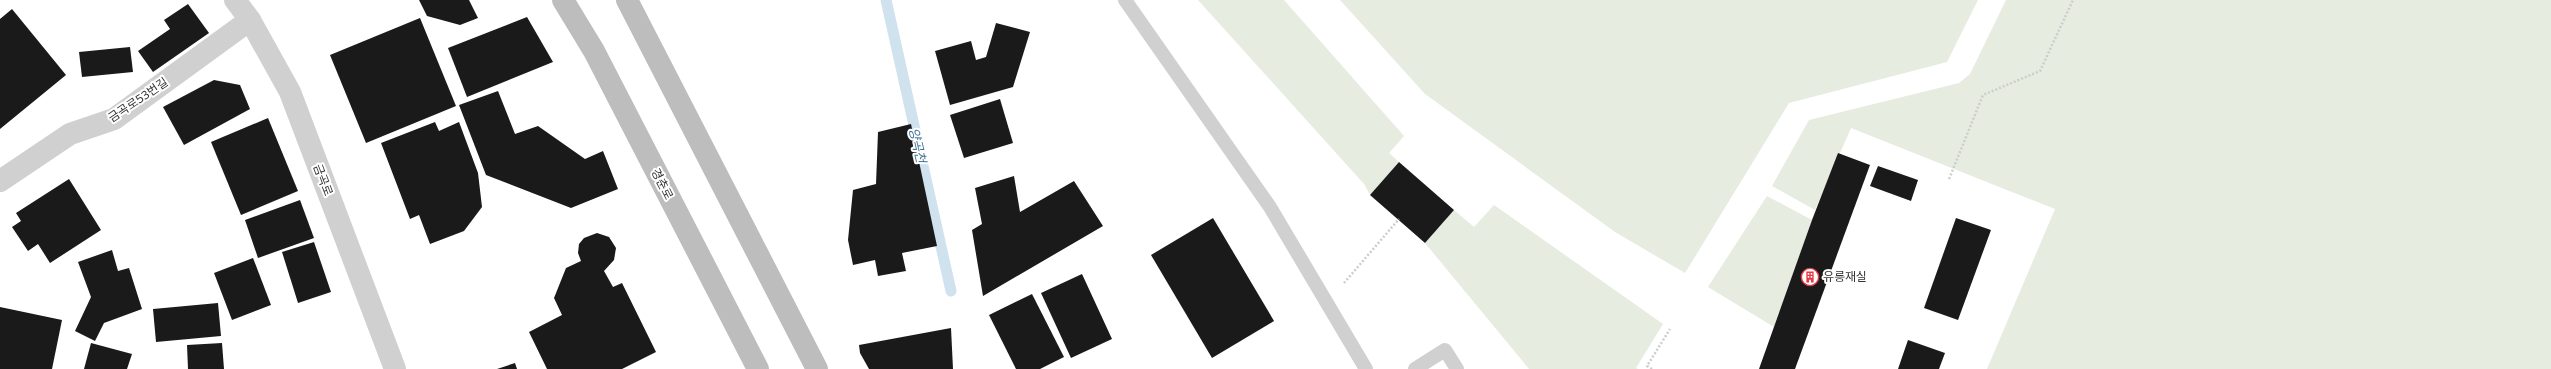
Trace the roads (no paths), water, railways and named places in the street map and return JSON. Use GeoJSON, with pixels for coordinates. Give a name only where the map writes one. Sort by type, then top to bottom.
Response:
{"type":"FeatureCollection","features":[{"type":"Feature","properties":{"kind":"street","name":"금곡로"},"geometry":{"type":"LineString","coordinates":[[235,0],[250,20],[290,92],[395,369]]}},
{"type":"Feature","properties":{"kind":"street","name":"경춘로"},"geometry":{"type":"LineString","coordinates":[[563,0],[594,51],[758,369]]}},
{"type":"Feature","properties":{"kind":"street"},"geometry":{"type":"LineString","coordinates":[[627,0],[817,369]]}},
{"type":"Feature","properties":{"kind":"street","name":"금곡로53번길"},"geometry":{"type":"LineString","coordinates":[[0,181],[70,134],[114,119],[250,20]]}},
{"type":"Feature","properties":{"kind":"lane"},"geometry":{"type":"LineString","coordinates":[[1125,0],[1270,207],[1366,369]]}},
{"type":"Feature","properties":{"kind":"lane"},"geometry":{"type":"LineString","coordinates":[[1415,369],[1445,350],[1457,369]]}},
{"type":"Feature","properties":{"kind":"waterway","name":"양곡천"},"geometry":{"type":"LineString","coordinates":[[886,0],[951,291]]}},
{"type":"Feature","properties":{"kind":"place","name":"유릉재실"},"geometry":{"type":"Point","coordinates":[1810,277]}}]}
